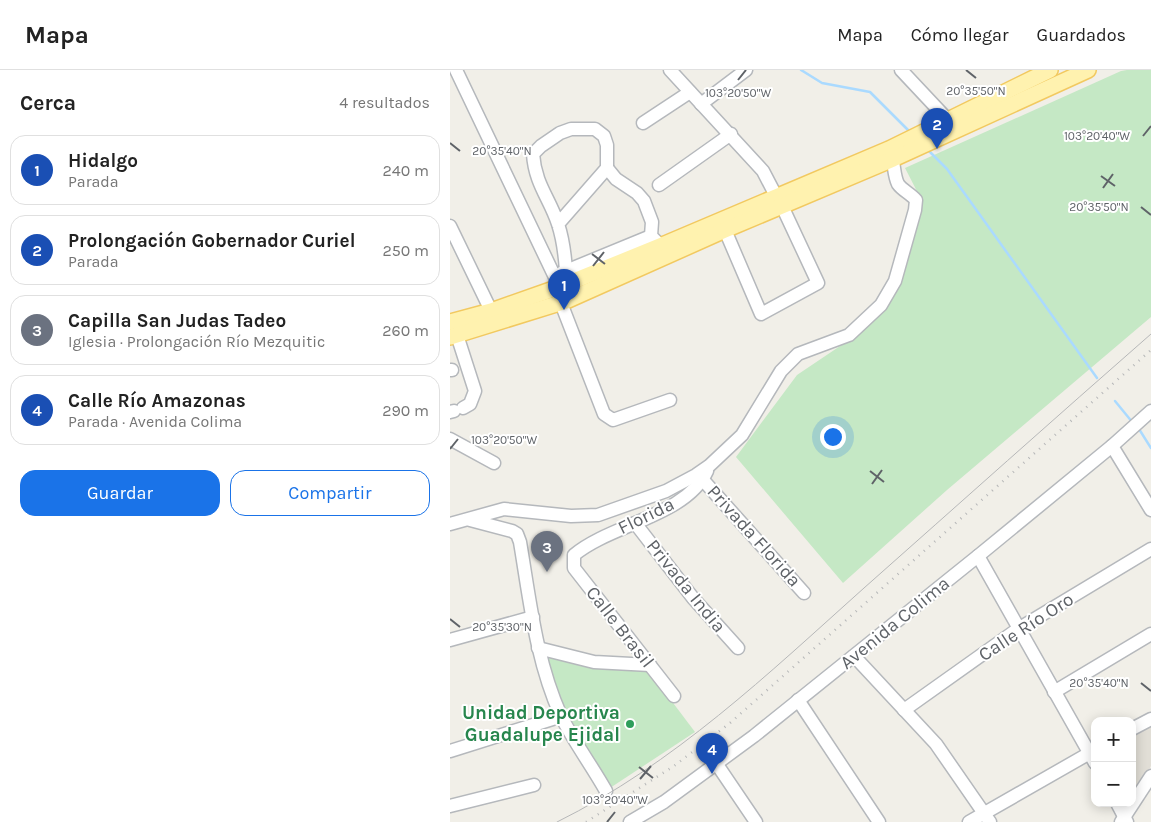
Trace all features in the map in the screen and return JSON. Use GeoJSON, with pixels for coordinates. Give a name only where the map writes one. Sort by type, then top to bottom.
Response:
{"type":"FeatureCollection","features":[{"type":"Feature","properties":{"kind":"main road"},"geometry":{"type":"LineString","coordinates":[[494,317],[556,281],[656,241],[779,201],[891,154],[951,125],[1041,76],[1088,70]]}},
{"type":"Feature","properties":{"kind":"main road"},"geometry":{"type":"LineString","coordinates":[[452,331],[494,317],[563,302],[725,230],[779,201]]}},
{"type":"Feature","properties":{"kind":"street"},"geometry":{"type":"LineString","coordinates":[[457,70],[556,281],[604,414],[613,420],[670,400]]}},
{"type":"Feature","properties":{"kind":"street"},"geometry":{"type":"LineString","coordinates":[[670,70],[731,134],[763,171],[818,283],[761,314],[725,230]]}},
{"type":"Feature","properties":{"kind":"street"},"geometry":{"type":"LineString","coordinates":[[701,104],[746,70]]}},
{"type":"Feature","properties":{"kind":"street"},"geometry":{"type":"LineString","coordinates":[[901,70],[951,125]]}},
{"type":"Feature","properties":{"kind":"street"},"geometry":{"type":"LineString","coordinates":[[643,123],[690,92]]}},
{"type":"Feature","properties":{"kind":"street"},"geometry":{"type":"LineString","coordinates":[[556,281],[566,271],[656,241],[652,222],[644,201],[638,193],[616,179],[607,168],[607,146],[604,136],[596,130],[571,129],[560,133],[533,154],[534,168],[558,224],[566,271]]}},
{"type":"Feature","properties":{"kind":"street"},"geometry":{"type":"LineString","coordinates":[[659,185],[731,134]]}},
{"type":"Feature","properties":{"kind":"street"},"geometry":{"type":"LineString","coordinates":[[450,524],[504,509],[571,516],[598,515],[666,491],[709,466],[742,435],[781,371],[798,354],[849,335],[881,305],[895,281],[915,210],[916,200],[911,193],[897,182],[891,154]]}},
{"type":"Feature","properties":{"kind":"street"},"geometry":{"type":"LineString","coordinates":[[558,224],[607,168]]}},
{"type":"Feature","properties":{"kind":"street"},"geometry":{"type":"LineString","coordinates":[[450,226],[494,317]]}},
{"type":"Feature","properties":{"kind":"street"},"geometry":{"type":"LineString","coordinates":[[452,331],[457,369],[475,391],[470,404],[455,411]]}},
{"type":"Feature","properties":{"kind":"street","name":"Avenida Colima"},"geometry":{"type":"LineString","coordinates":[[630,822],[647,818],[664,802],[754,736],[1112,446],[1151,410]]}},
{"type":"Feature","properties":{"kind":"street"},"geometry":{"type":"LineString","coordinates":[[450,439],[494,463]]}},
{"type":"Feature","properties":{"kind":"street"},"geometry":{"type":"LineString","coordinates":[[1112,446],[1151,510]]}},
{"type":"Feature","properties":{"kind":"street","name":"Florida"},"geometry":{"type":"LineString","coordinates":[[574,555],[603,536],[676,504],[703,480],[709,466]]}},
{"type":"Feature","properties":{"kind":"street","name":"Privada Florida"},"geometry":{"type":"LineString","coordinates":[[703,480],[804,592]]}},
{"type":"Feature","properties":{"kind":"street"},"geometry":{"type":"LineString","coordinates":[[470,520],[512,531],[516,534],[520,542],[538,648],[548,681],[562,716],[606,791]]}},
{"type":"Feature","properties":{"kind":"street","name":"Privada India"},"geometry":{"type":"LineString","coordinates":[[635,523],[693,598],[738,648]]}},
{"type":"Feature","properties":{"kind":"street","name":"Calle Río Oro"},"geometry":{"type":"LineString","coordinates":[[904,710],[1018,629],[1151,549]]}},
{"type":"Feature","properties":{"kind":"street","name":"Calle Brasil"},"geometry":{"type":"LineString","coordinates":[[574,555],[574,568],[674,696]]}},
{"type":"Feature","properties":{"kind":"street"},"geometry":{"type":"LineString","coordinates":[[978,556],[1054,692],[1091,753]]}},
{"type":"Feature","properties":{"kind":"street"},"geometry":{"type":"LineString","coordinates":[[450,640],[533,618]]}},
{"type":"Feature","properties":{"kind":"street"},"geometry":{"type":"LineString","coordinates":[[1054,692],[1151,634]]}},
{"type":"Feature","properties":{"kind":"street"},"geometry":{"type":"LineString","coordinates":[[538,648],[594,662],[650,665]]}},
{"type":"Feature","properties":{"kind":"street"},"geometry":{"type":"LineString","coordinates":[[854,656],[936,744],[987,818]]}},
{"type":"Feature","properties":{"kind":"street"},"geometry":{"type":"LineString","coordinates":[[798,700],[873,820]]}},
{"type":"Feature","properties":{"kind":"street"},"geometry":{"type":"LineString","coordinates":[[450,751],[562,716]]}},
{"type":"Feature","properties":{"kind":"street"},"geometry":{"type":"LineString","coordinates":[[1136,727],[1151,719]]}},
{"type":"Feature","properties":{"kind":"street"},"geometry":{"type":"LineString","coordinates":[[969,822],[987,818],[1091,757]]}},
{"type":"Feature","properties":{"kind":"street"},"geometry":{"type":"LineString","coordinates":[[716,764],[756,822]]}},
{"type":"Feature","properties":{"kind":"street"},"geometry":{"type":"LineString","coordinates":[[1124,820],[1151,776]]}},
{"type":"Feature","properties":{"kind":"street"},"geometry":{"type":"LineString","coordinates":[[450,806],[534,784]]}},
{"type":"Feature","properties":{"kind":"street"},"geometry":{"type":"LineString","coordinates":[[1119,807],[1124,820]]}},
{"type":"Feature","properties":{"kind":"shaded area"},"geometry":{"type":"Polygon","coordinates":[[[1151,726],[1151,766],[1136,790],[1136,762],[1136,735],[1151,726]]]}},
{"type":"Feature","properties":{"kind":"green space"},"geometry":{"type":"Polygon","coordinates":[[[1151,70],[1151,317],[947,490],[843,583],[736,457],[797,375],[852,338],[884,310],[912,243],[923,203],[905,168],[1121,71],[1151,70]]]}},
{"type":"Feature","properties":{"kind":"green space","name":"Unidad Deportiva Guadalupe Ejidal"},"geometry":{"type":"Polygon","coordinates":[[[546,655],[649,671],[695,732],[610,788],[566,716],[549,676],[546,655]]]}},
{"type":"Feature","properties":{"kind":"waterway"},"geometry":{"type":"LineString","coordinates":[[801,70],[822,83],[870,92],[908,130]]}},
{"type":"Feature","properties":{"kind":"waterway"},"geometry":{"type":"LineString","coordinates":[[929,151],[947,169],[1097,378]]}},
{"type":"Feature","properties":{"kind":"waterway"},"geometry":{"type":"LineString","coordinates":[[1115,401],[1133,423]]}},
{"type":"Feature","properties":{"kind":"waterway"},"geometry":{"type":"LineString","coordinates":[[1139,429],[1151,448]]}},
{"type":"Feature","properties":{"kind":"tram line"},"geometry":{"type":"LineString","coordinates":[[557,822],[600,799],[641,773],[718,716],[756,685],[1151,334]]}},
{"type":"Feature","properties":{"kind":"railway"},"geometry":{"type":"LineString","coordinates":[[586,822],[674,766],[730,723],[1151,350]]}},
{"type":"Feature","properties":{"kind":"place","name":"Prolongación Gobernador Curiel"},"geometry":{"type":"Point","coordinates":[937,149]}},
{"type":"Feature","properties":{"kind":"place","name":"Hidalgo"},"geometry":{"type":"Point","coordinates":[564,310]}},
{"type":"Feature","properties":{"kind":"place","name":"Capilla San Judas Tadeo"},"geometry":{"type":"Point","coordinates":[547,572]}},
{"type":"Feature","properties":{"kind":"place","name":"Unidad Deportiva Guadalupe Ejidal"},"geometry":{"type":"Point","coordinates":[630,724]}},
{"type":"Feature","properties":{"kind":"place","name":"Calle Río Amazonas"},"geometry":{"type":"Point","coordinates":[712,774]}}]}
